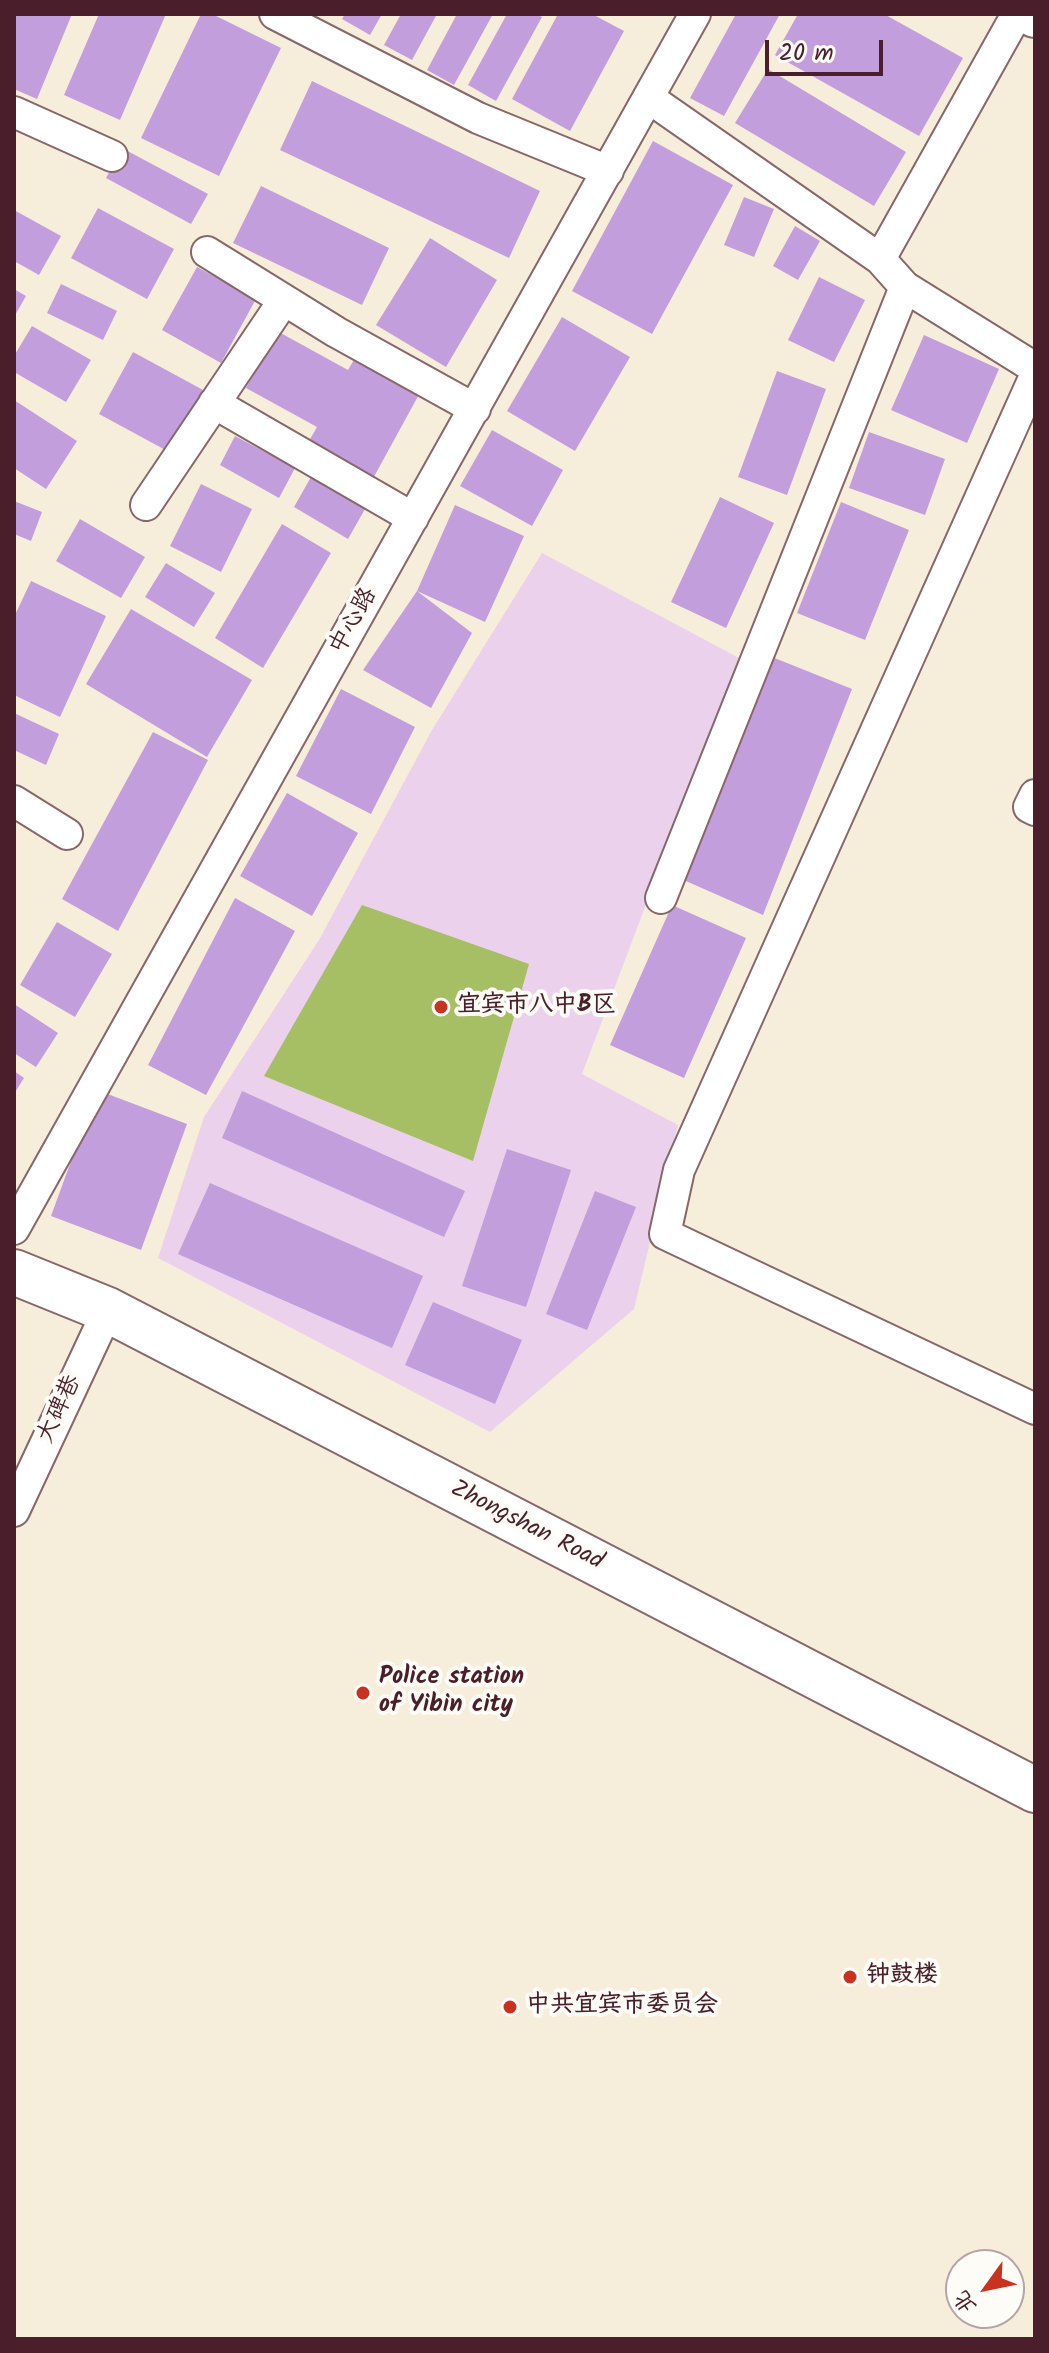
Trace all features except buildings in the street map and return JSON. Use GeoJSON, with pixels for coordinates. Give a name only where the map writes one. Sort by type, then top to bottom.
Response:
{"type":"FeatureCollection","features":[{"type":"Feature","properties":{"kind":"main road","name":"Zhongshan Road"},"geometry":{"type":"LineString","coordinates":[[14,1272],[108,1310],[1035,1790]]}},
{"type":"Feature","properties":{"kind":"street"},"geometry":{"type":"LineString","coordinates":[[275,14],[478,118],[608,171]]}},
{"type":"Feature","properties":{"kind":"street","name":"中心路"},"geometry":{"type":"LineString","coordinates":[[14,1229],[695,14]]}},
{"type":"Feature","properties":{"kind":"street"},"geometry":{"type":"LineString","coordinates":[[880,259],[1017,14]]}},
{"type":"Feature","properties":{"kind":"street"},"geometry":{"type":"LineString","coordinates":[[649,98],[880,259],[905,287],[1035,368]]}},
{"type":"Feature","properties":{"kind":"street"},"geometry":{"type":"LineString","coordinates":[[14,112],[112,156]]}},
{"type":"Feature","properties":{"kind":"street"},"geometry":{"type":"LineString","coordinates":[[207,252],[284,300],[475,409]]}},
{"type":"Feature","properties":{"kind":"street"},"geometry":{"type":"LineString","coordinates":[[661,898],[905,287]]}},
{"type":"Feature","properties":{"kind":"street"},"geometry":{"type":"LineString","coordinates":[[146,505],[284,300]]}},
{"type":"Feature","properties":{"kind":"street"},"geometry":{"type":"LineString","coordinates":[[1035,376],[679,1170],[665,1234],[1035,1409]]}},
{"type":"Feature","properties":{"kind":"street"},"geometry":{"type":"LineString","coordinates":[[214,403],[413,518]]}},
{"type":"Feature","properties":{"kind":"street"},"geometry":{"type":"LineString","coordinates":[[1035,795],[1029,807],[1035,810]]}},
{"type":"Feature","properties":{"kind":"street"},"geometry":{"type":"LineString","coordinates":[[14,801],[67,834]]}},
{"type":"Feature","properties":{"kind":"street","name":"大碑巷"},"geometry":{"type":"LineString","coordinates":[[14,1511],[108,1310]]}},
{"type":"Feature","properties":{"kind":"shaded area","name":"宜宾市八中B区"},"geometry":{"type":"Polygon","coordinates":[[[542,553],[739,658],[582,1074],[678,1125],[634,1309],[490,1432],[158,1258],[204,1117],[319,940],[432,730],[542,553]]]}},
{"type":"Feature","properties":{"kind":"green space"},"geometry":{"type":"Polygon","coordinates":[[[362,905],[529,964],[473,1161],[264,1076],[362,905]]]}},
{"type":"Feature","properties":{"kind":"place","name":"宜宾市八中B区"},"geometry":{"type":"Point","coordinates":[441,1007]}},
{"type":"Feature","properties":{"kind":"place","name":"Police station of Yibin city"},"geometry":{"type":"Point","coordinates":[363,1693]}},
{"type":"Feature","properties":{"kind":"place","name":"钟鼓楼"},"geometry":{"type":"Point","coordinates":[850,1977]}},
{"type":"Feature","properties":{"kind":"place","name":"中共宜宾市委员会"},"geometry":{"type":"Point","coordinates":[510,2007]}}]}
